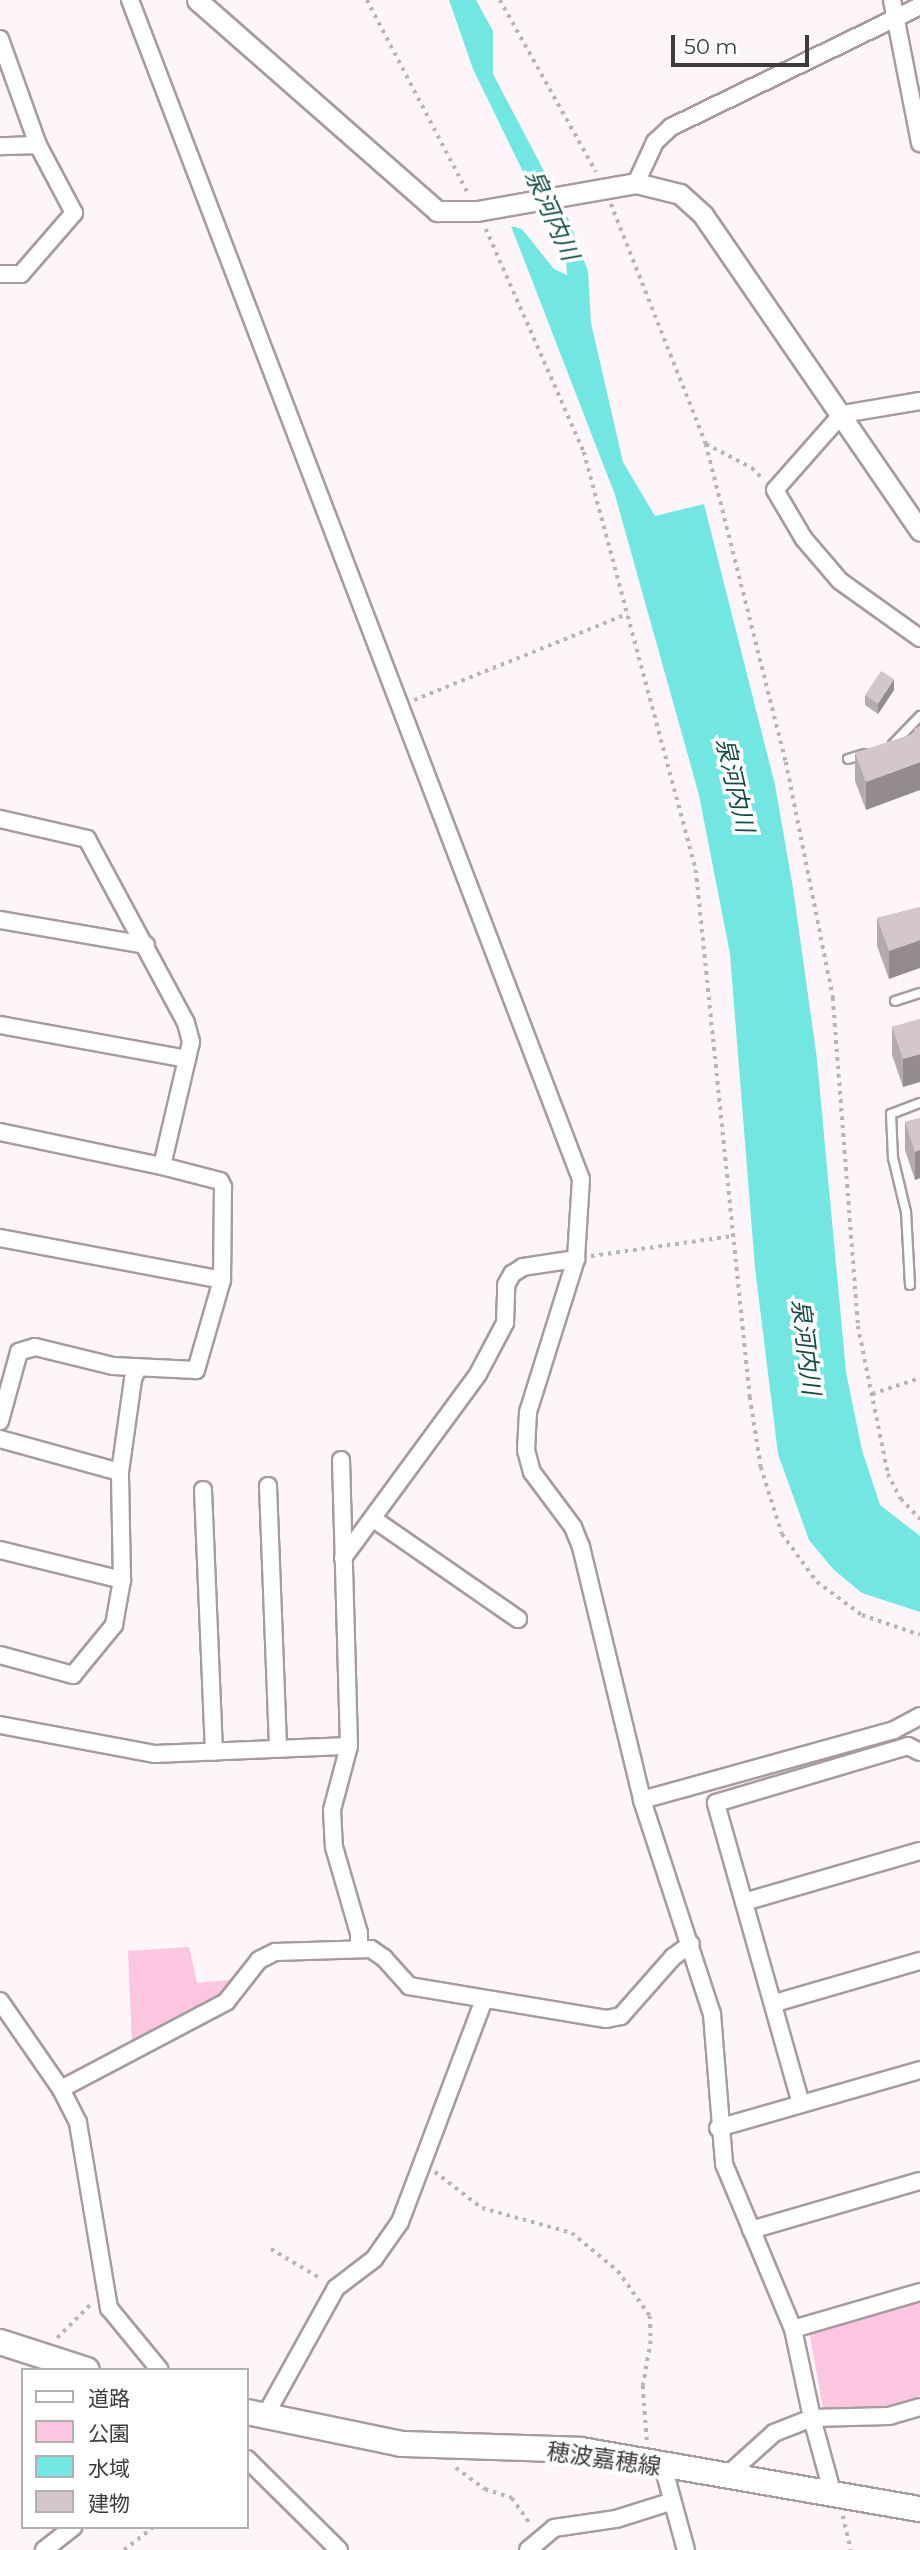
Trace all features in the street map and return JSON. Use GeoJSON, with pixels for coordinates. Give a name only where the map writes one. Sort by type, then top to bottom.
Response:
{"type":"FeatureCollection","features":[{"type":"Feature","properties":{"kind":"main road"},"geometry":{"type":"LineString","coordinates":[[0,2342],[81,2368]]}},
{"type":"Feature","properties":{"kind":"main road","name":"穂波嘉穂線"},"geometry":{"type":"LineString","coordinates":[[256,2414],[436,2446],[581,2451],[724,2478],[920,2509]]}},
{"type":"Feature","properties":{"kind":"street"},"geometry":{"type":"LineString","coordinates":[[130,0],[581,1179],[576,1259],[528,1412],[526,1450],[532,1472],[573,1527],[581,1547],[642,1800],[712,2014],[718,2128],[724,2164],[793,2329],[812,2418],[833,2495]]}},
{"type":"Feature","properties":{"kind":"street"},"geometry":{"type":"LineString","coordinates":[[197,0],[426,205],[453,214],[599,186],[636,183],[680,194],[703,215],[920,531]]}},
{"type":"Feature","properties":{"kind":"street"},"geometry":{"type":"LineString","coordinates":[[892,0],[919,136]]}},
{"type":"Feature","properties":{"kind":"street"},"geometry":{"type":"LineString","coordinates":[[636,183],[655,142],[671,127],[920,6]]}},
{"type":"Feature","properties":{"kind":"street"},"geometry":{"type":"LineString","coordinates":[[0,39],[37,145],[75,213],[20,274],[0,274]]}},
{"type":"Feature","properties":{"kind":"street"},"geometry":{"type":"LineString","coordinates":[[0,146],[37,145]]}},
{"type":"Feature","properties":{"kind":"street"},"geometry":{"type":"LineString","coordinates":[[920,401],[842,414],[775,490],[804,539],[840,581],[920,638]]}},
{"type":"Feature","properties":{"kind":"street"},"geometry":{"type":"LineString","coordinates":[[0,819],[87,839],[186,1023],[191,1042],[162,1166]]}},
{"type":"Feature","properties":{"kind":"street"},"geometry":{"type":"LineString","coordinates":[[0,920],[146,945]]}},
{"type":"Feature","properties":{"kind":"street"},"geometry":{"type":"LineString","coordinates":[[0,1025],[187,1059]]}},
{"type":"Feature","properties":{"kind":"street"},"geometry":{"type":"LineString","coordinates":[[0,1132],[162,1166],[220,1181],[223,1187],[222,1280],[205,1352],[196,1370],[138,1368],[35,1347],[19,1352],[0,1421]]}},
{"type":"Feature","properties":{"kind":"street"},"geometry":{"type":"LineString","coordinates":[[0,1238],[222,1280]]}},
{"type":"Feature","properties":{"kind":"street"},"geometry":{"type":"LineString","coordinates":[[343,1558],[375,1520],[478,1374],[505,1323],[506,1285],[512,1274],[523,1267],[576,1259]]}},
{"type":"Feature","properties":{"kind":"street"},"geometry":{"type":"LineString","coordinates":[[0,1655],[73,1675],[114,1625],[122,1580],[120,1472],[132,1379],[138,1368]]}},
{"type":"Feature","properties":{"kind":"street"},"geometry":{"type":"LineString","coordinates":[[0,1439],[120,1472]]}},
{"type":"Feature","properties":{"kind":"street"},"geometry":{"type":"LineString","coordinates":[[341,1460],[349,1746],[332,1810],[334,1847],[359,1933],[359,1950]]}},
{"type":"Feature","properties":{"kind":"street"},"geometry":{"type":"LineString","coordinates":[[268,1486],[278,1749]]}},
{"type":"Feature","properties":{"kind":"street"},"geometry":{"type":"LineString","coordinates":[[203,1490],[214,1752]]}},
{"type":"Feature","properties":{"kind":"street"},"geometry":{"type":"LineString","coordinates":[[375,1520],[517,1619]]}},
{"type":"Feature","properties":{"kind":"street"},"geometry":{"type":"LineString","coordinates":[[0,1550],[122,1580]]}},
{"type":"Feature","properties":{"kind":"street"},"geometry":{"type":"LineString","coordinates":[[642,1800],[894,1730],[920,1716]]}},
{"type":"Feature","properties":{"kind":"street"},"geometry":{"type":"LineString","coordinates":[[0,1725],[155,1754],[349,1746]]}},
{"type":"Feature","properties":{"kind":"street"},"geometry":{"type":"LineString","coordinates":[[801,2104],[775,2003],[716,1803],[908,1746],[920,1752]]}},
{"type":"Feature","properties":{"kind":"street"},"geometry":{"type":"LineString","coordinates":[[744,1902],[920,1850]]}},
{"type":"Feature","properties":{"kind":"street"},"geometry":{"type":"LineString","coordinates":[[61,2089],[226,2002],[259,1960],[275,1952],[371,1950],[384,1958],[409,1986],[483,2002],[535,2006],[606,2019],[621,2016],[673,1957],[691,1944]]}},
{"type":"Feature","properties":{"kind":"street"},"geometry":{"type":"LineString","coordinates":[[775,2003],[920,1961]]}},
{"type":"Feature","properties":{"kind":"street"},"geometry":{"type":"LineString","coordinates":[[0,2001],[61,2089],[78,2123],[109,2308],[158,2368]]}},
{"type":"Feature","properties":{"kind":"street"},"geometry":{"type":"LineString","coordinates":[[256,2414],[336,2288],[374,2259],[394,2231],[483,2002]]}},
{"type":"Feature","properties":{"kind":"street"},"geometry":{"type":"LineString","coordinates":[[718,2128],[920,2070]]}},
{"type":"Feature","properties":{"kind":"street"},"geometry":{"type":"LineString","coordinates":[[751,2230],[920,2181]]}},
{"type":"Feature","properties":{"kind":"street"},"geometry":{"type":"LineString","coordinates":[[793,2329],[920,2292]]}},
{"type":"Feature","properties":{"kind":"street"},"geometry":{"type":"LineString","coordinates":[[724,2478],[774,2433],[812,2418],[896,2416],[920,2407]]}},
{"type":"Feature","properties":{"kind":"street"},"geometry":{"type":"LineString","coordinates":[[248,2460],[339,2550]]}},
{"type":"Feature","properties":{"kind":"street"},"geometry":{"type":"LineString","coordinates":[[654,2464],[687,2550]]}},
{"type":"Feature","properties":{"kind":"street"},"geometry":{"type":"LineString","coordinates":[[534,2544],[555,2528],[616,2519],[670,2502]]}},
{"type":"Feature","properties":{"kind":"street"},"geometry":{"type":"LineString","coordinates":[[44,2550],[70,2529]]}},
{"type":"Feature","properties":{"kind":"lane"},"geometry":{"type":"LineString","coordinates":[[885,747],[897,743],[920,716]]}},
{"type":"Feature","properties":{"kind":"lane"},"geometry":{"type":"LineString","coordinates":[[848,759],[872,751]]}},
{"type":"Feature","properties":{"kind":"lane"},"geometry":{"type":"LineString","coordinates":[[895,1001],[920,993]]}},
{"type":"Feature","properties":{"kind":"lane"},"geometry":{"type":"LineString","coordinates":[[911,1286],[891,1114],[920,1103]]}},
{"type":"Feature","properties":{"kind":"path"},"geometry":{"type":"LineString","coordinates":[[367,0],[482,210],[584,452],[628,614],[696,870],[750,1397],[761,1467],[782,1534],[817,1583],[862,1615],[920,1635]]}},
{"type":"Feature","properties":{"kind":"path"},"geometry":{"type":"LineString","coordinates":[[500,0],[599,186],[666,332],[706,444],[819,915],[833,998],[848,1238],[858,1326],[888,1474],[901,1499],[920,1519]]}},
{"type":"Feature","properties":{"kind":"path"},"geometry":{"type":"LineString","coordinates":[[706,444],[752,468],[775,490]]}},
{"type":"Feature","properties":{"kind":"path"},"geometry":{"type":"LineString","coordinates":[[399,706],[628,614]]}},
{"type":"Feature","properties":{"kind":"path"},"geometry":{"type":"LineString","coordinates":[[576,1259],[733,1236]]}},
{"type":"Feature","properties":{"kind":"path"},"geometry":{"type":"LineString","coordinates":[[872,1394],[920,1378]]}},
{"type":"Feature","properties":{"kind":"path"},"geometry":{"type":"LineString","coordinates":[[420,2166],[446,2177],[482,2208],[572,2233],[618,2271],[650,2316],[651,2341],[643,2386],[654,2464]]}},
{"type":"Feature","properties":{"kind":"path"},"geometry":{"type":"LineString","coordinates":[[271,2249],[336,2288]]}},
{"type":"Feature","properties":{"kind":"path"},"geometry":{"type":"LineString","coordinates":[[50,2345],[74,2317],[107,2293]]}},
{"type":"Feature","properties":{"kind":"path"},"geometry":{"type":"LineString","coordinates":[[436,2446],[446,2460],[485,2489],[512,2498],[534,2544]]}},
{"type":"Feature","properties":{"kind":"path"},"geometry":{"type":"LineString","coordinates":[[833,2495],[846,2524],[851,2550]]}},
{"type":"Feature","properties":{"kind":"path"},"geometry":{"type":"LineString","coordinates":[[124,2550],[150,2529]]}},
{"type":"Feature","properties":{"kind":"green space"},"geometry":{"type":"Polygon","coordinates":[[[189,1947],[197,1983],[237,1979],[222,1998],[132,2044],[128,1951],[189,1947]]]}},
{"type":"Feature","properties":{"kind":"green space"},"geometry":{"type":"Polygon","coordinates":[[[920,2298],[920,2395],[904,2406],[823,2408],[809,2331],[920,2298]]]}},
{"type":"Feature","properties":{"kind":"water","name":"泉河内川"},"geometry":{"type":"Polygon","coordinates":[[[449,0],[476,0],[493,31],[493,74],[567,215],[588,271],[591,323],[623,462],[655,516],[704,504],[775,785],[793,888],[817,1059],[846,1372],[862,1450],[880,1505],[920,1536],[920,1612],[862,1593],[833,1569],[809,1540],[778,1454],[755,1268],[730,954],[699,795],[615,495],[511,226],[522,229],[554,269],[567,275],[566,260],[473,69],[449,0]]]}},
{"type":"Feature","properties":{"kind":"building"},"geometry":{"type":"Polygon","coordinates":[[[881,671],[894,679],[878,704],[865,695],[881,671]]]}},
{"type":"Feature","properties":{"kind":"building"},"geometry":{"type":"Polygon","coordinates":[[[920,726],[920,762],[866,782],[855,753],[915,733],[914,729],[920,726]]]}},
{"type":"Feature","properties":{"kind":"building"},"geometry":{"type":"Polygon","coordinates":[[[920,907],[920,940],[889,951],[877,918],[920,907]]]}},
{"type":"Feature","properties":{"kind":"building"},"geometry":{"type":"Polygon","coordinates":[[[920,1019],[920,1054],[903,1059],[892,1027],[920,1019]]]}},
{"type":"Feature","properties":{"kind":"building"},"geometry":{"type":"Polygon","coordinates":[[[920,1118],[920,1150],[915,1152],[905,1122],[920,1118]]]}}]}
